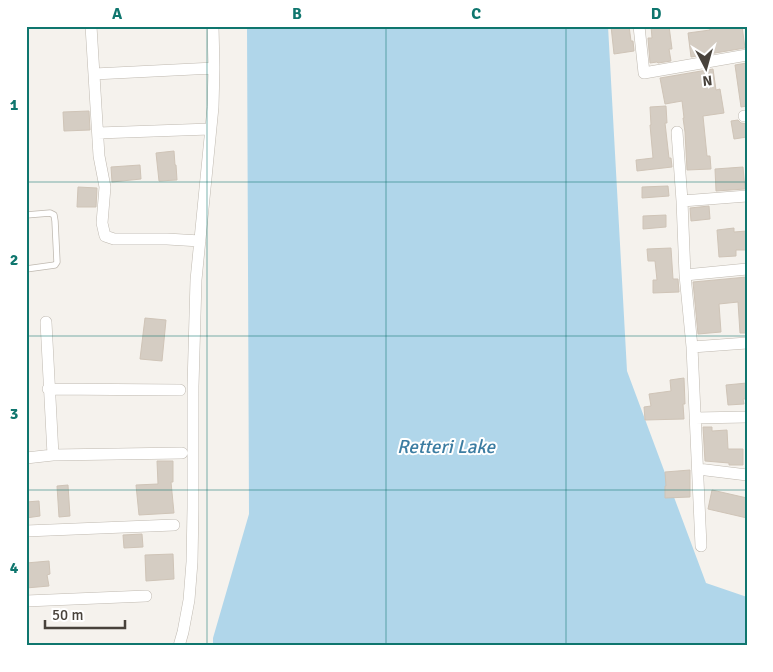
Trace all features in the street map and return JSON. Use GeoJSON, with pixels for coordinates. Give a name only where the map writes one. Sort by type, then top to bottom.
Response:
{"type":"FeatureCollection","features":[{"type":"Feature","properties":{"kind":"street"},"geometry":{"type":"LineString","coordinates":[[92,26],[98,132],[105,187],[102,223],[105,236],[114,239],[200,240]]}},
{"type":"Feature","properties":{"kind":"street"},"geometry":{"type":"LineString","coordinates":[[179,646],[189,600],[192,562],[196,280],[210,129],[214,68],[213,26]]}},
{"type":"Feature","properties":{"kind":"street"},"geometry":{"type":"LineString","coordinates":[[639,26],[644,73],[747,56]]}},
{"type":"Feature","properties":{"kind":"street"},"geometry":{"type":"LineString","coordinates":[[94,74],[214,68]]}},
{"type":"Feature","properties":{"kind":"street"},"geometry":{"type":"LineString","coordinates":[[98,132],[210,129]]}},
{"type":"Feature","properties":{"kind":"street"},"geometry":{"type":"LineString","coordinates":[[677,132],[685,275],[692,347],[701,546]]}},
{"type":"Feature","properties":{"kind":"street"},"geometry":{"type":"LineString","coordinates":[[682,201],[747,196]]}},
{"type":"Feature","properties":{"kind":"street"},"geometry":{"type":"LineString","coordinates":[[685,275],[747,269]]}},
{"type":"Feature","properties":{"kind":"street"},"geometry":{"type":"LineString","coordinates":[[46,322],[53,456]]}},
{"type":"Feature","properties":{"kind":"street"},"geometry":{"type":"LineString","coordinates":[[692,347],[747,343]]}},
{"type":"Feature","properties":{"kind":"street"},"geometry":{"type":"LineString","coordinates":[[48,389],[180,390]]}},
{"type":"Feature","properties":{"kind":"street"},"geometry":{"type":"LineString","coordinates":[[695,418],[747,417]]}},
{"type":"Feature","properties":{"kind":"street"},"geometry":{"type":"LineString","coordinates":[[26,458],[182,453]]}},
{"type":"Feature","properties":{"kind":"street"},"geometry":{"type":"LineString","coordinates":[[698,468],[747,475]]}},
{"type":"Feature","properties":{"kind":"street"},"geometry":{"type":"LineString","coordinates":[[26,531],[174,525]]}},
{"type":"Feature","properties":{"kind":"street"},"geometry":{"type":"LineString","coordinates":[[26,602],[146,596]]}},
{"type":"Feature","properties":{"kind":"lane"},"geometry":{"type":"LineString","coordinates":[[26,215],[50,212],[54,215],[57,262],[49,267],[26,269]]}},
{"type":"Feature","properties":{"kind":"water","name":"Retteri Lake"},"geometry":{"type":"Polygon","coordinates":[[[247,26],[608,26],[627,371],[706,583],[747,597],[747,646],[213,646],[213,638],[249,514],[247,26]]]}},
{"type":"Feature","properties":{"kind":"building"},"geometry":{"type":"Polygon","coordinates":[[[611,26],[629,26],[634,51],[614,54],[611,26]]]}},
{"type":"Feature","properties":{"kind":"building"},"geometry":{"type":"Polygon","coordinates":[[[651,26],[669,26],[672,49],[669,49],[671,61],[650,63],[648,38],[652,38],[651,26]]]}},
{"type":"Feature","properties":{"kind":"building"},"geometry":{"type":"Polygon","coordinates":[[[709,26],[742,26],[745,48],[691,57],[688,33],[710,30],[709,26]]]}},
{"type":"Feature","properties":{"kind":"building"},"geometry":{"type":"Polygon","coordinates":[[[747,63],[747,106],[741,107],[735,65],[747,63]]]}},
{"type":"Feature","properties":{"kind":"building"},"geometry":{"type":"Polygon","coordinates":[[[713,69],[716,90],[720,89],[724,113],[703,116],[707,156],[710,156],[711,169],[687,170],[682,101],[665,104],[660,78],[713,69]]]}},
{"type":"Feature","properties":{"kind":"building"},"geometry":{"type":"Polygon","coordinates":[[[666,106],[667,123],[665,123],[669,158],[671,158],[672,167],[637,171],[636,160],[653,158],[650,107],[666,106]]]}},
{"type":"Feature","properties":{"kind":"building"},"geometry":{"type":"Polygon","coordinates":[[[89,111],[90,130],[64,131],[63,112],[89,111]]]}},
{"type":"Feature","properties":{"kind":"building"},"geometry":{"type":"Polygon","coordinates":[[[738,120],[741,123],[747,124],[747,137],[734,139],[731,121],[738,120]]]}},
{"type":"Feature","properties":{"kind":"building"},"geometry":{"type":"Polygon","coordinates":[[[174,151],[177,180],[159,181],[156,153],[174,151]]]}},
{"type":"Feature","properties":{"kind":"building"},"geometry":{"type":"Polygon","coordinates":[[[140,165],[141,179],[112,182],[111,167],[140,165]]]}},
{"type":"Feature","properties":{"kind":"building"},"geometry":{"type":"Polygon","coordinates":[[[743,167],[745,189],[716,191],[715,169],[743,167]]]}},
{"type":"Feature","properties":{"kind":"building"},"geometry":{"type":"Polygon","coordinates":[[[668,186],[669,196],[642,198],[642,187],[668,186]]]}},
{"type":"Feature","properties":{"kind":"building"},"geometry":{"type":"Polygon","coordinates":[[[78,187],[97,188],[96,207],[77,207],[78,187]]]}},
{"type":"Feature","properties":{"kind":"building"},"geometry":{"type":"Polygon","coordinates":[[[709,206],[710,219],[691,221],[690,208],[709,206]]]}},
{"type":"Feature","properties":{"kind":"building"},"geometry":{"type":"Polygon","coordinates":[[[666,215],[666,227],[643,229],[643,216],[666,215]]]}},
{"type":"Feature","properties":{"kind":"building"},"geometry":{"type":"Polygon","coordinates":[[[734,228],[734,232],[747,231],[747,250],[736,250],[736,256],[719,257],[717,230],[734,228]]]}},
{"type":"Feature","properties":{"kind":"building"},"geometry":{"type":"Polygon","coordinates":[[[671,248],[673,279],[678,279],[679,292],[653,293],[653,280],[657,280],[655,261],[648,261],[647,249],[671,248]]]}},
{"type":"Feature","properties":{"kind":"building"},"geometry":{"type":"Polygon","coordinates":[[[747,277],[747,333],[740,333],[738,302],[719,304],[721,332],[698,334],[693,282],[747,277]]]}},
{"type":"Feature","properties":{"kind":"building"},"geometry":{"type":"Polygon","coordinates":[[[145,318],[166,320],[162,361],[140,359],[145,318]]]}},
{"type":"Feature","properties":{"kind":"building"},"geometry":{"type":"Polygon","coordinates":[[[684,378],[684,419],[645,420],[644,407],[651,406],[649,394],[671,391],[670,380],[684,378]]]}},
{"type":"Feature","properties":{"kind":"building"},"geometry":{"type":"Polygon","coordinates":[[[747,383],[747,399],[743,399],[744,404],[728,405],[726,385],[747,383]]]}},
{"type":"Feature","properties":{"kind":"building"},"geometry":{"type":"Polygon","coordinates":[[[703,427],[712,427],[712,431],[727,430],[728,449],[743,449],[743,465],[705,461],[703,427]]]}},
{"type":"Feature","properties":{"kind":"building"},"geometry":{"type":"Polygon","coordinates":[[[157,461],[173,461],[173,482],[171,482],[174,513],[139,515],[136,485],[158,484],[157,461]]]}},
{"type":"Feature","properties":{"kind":"building"},"geometry":{"type":"Polygon","coordinates":[[[690,470],[690,497],[665,498],[665,472],[690,470]]]}},
{"type":"Feature","properties":{"kind":"building"},"geometry":{"type":"Polygon","coordinates":[[[68,485],[70,516],[59,517],[57,486],[68,485]]]}},
{"type":"Feature","properties":{"kind":"building"},"geometry":{"type":"Polygon","coordinates":[[[712,490],[747,498],[747,518],[708,509],[712,490]]]}},
{"type":"Feature","properties":{"kind":"building"},"geometry":{"type":"Polygon","coordinates":[[[39,501],[40,516],[26,518],[26,502],[39,501]]]}},
{"type":"Feature","properties":{"kind":"building"},"geometry":{"type":"Polygon","coordinates":[[[142,534],[143,547],[124,548],[123,535],[142,534]]]}},
{"type":"Feature","properties":{"kind":"building"},"geometry":{"type":"Polygon","coordinates":[[[173,554],[174,579],[146,581],[145,555],[173,554]]]}},
{"type":"Feature","properties":{"kind":"building"},"geometry":{"type":"Polygon","coordinates":[[[49,561],[50,574],[47,575],[49,586],[26,588],[26,563],[49,561]]]}}]}
